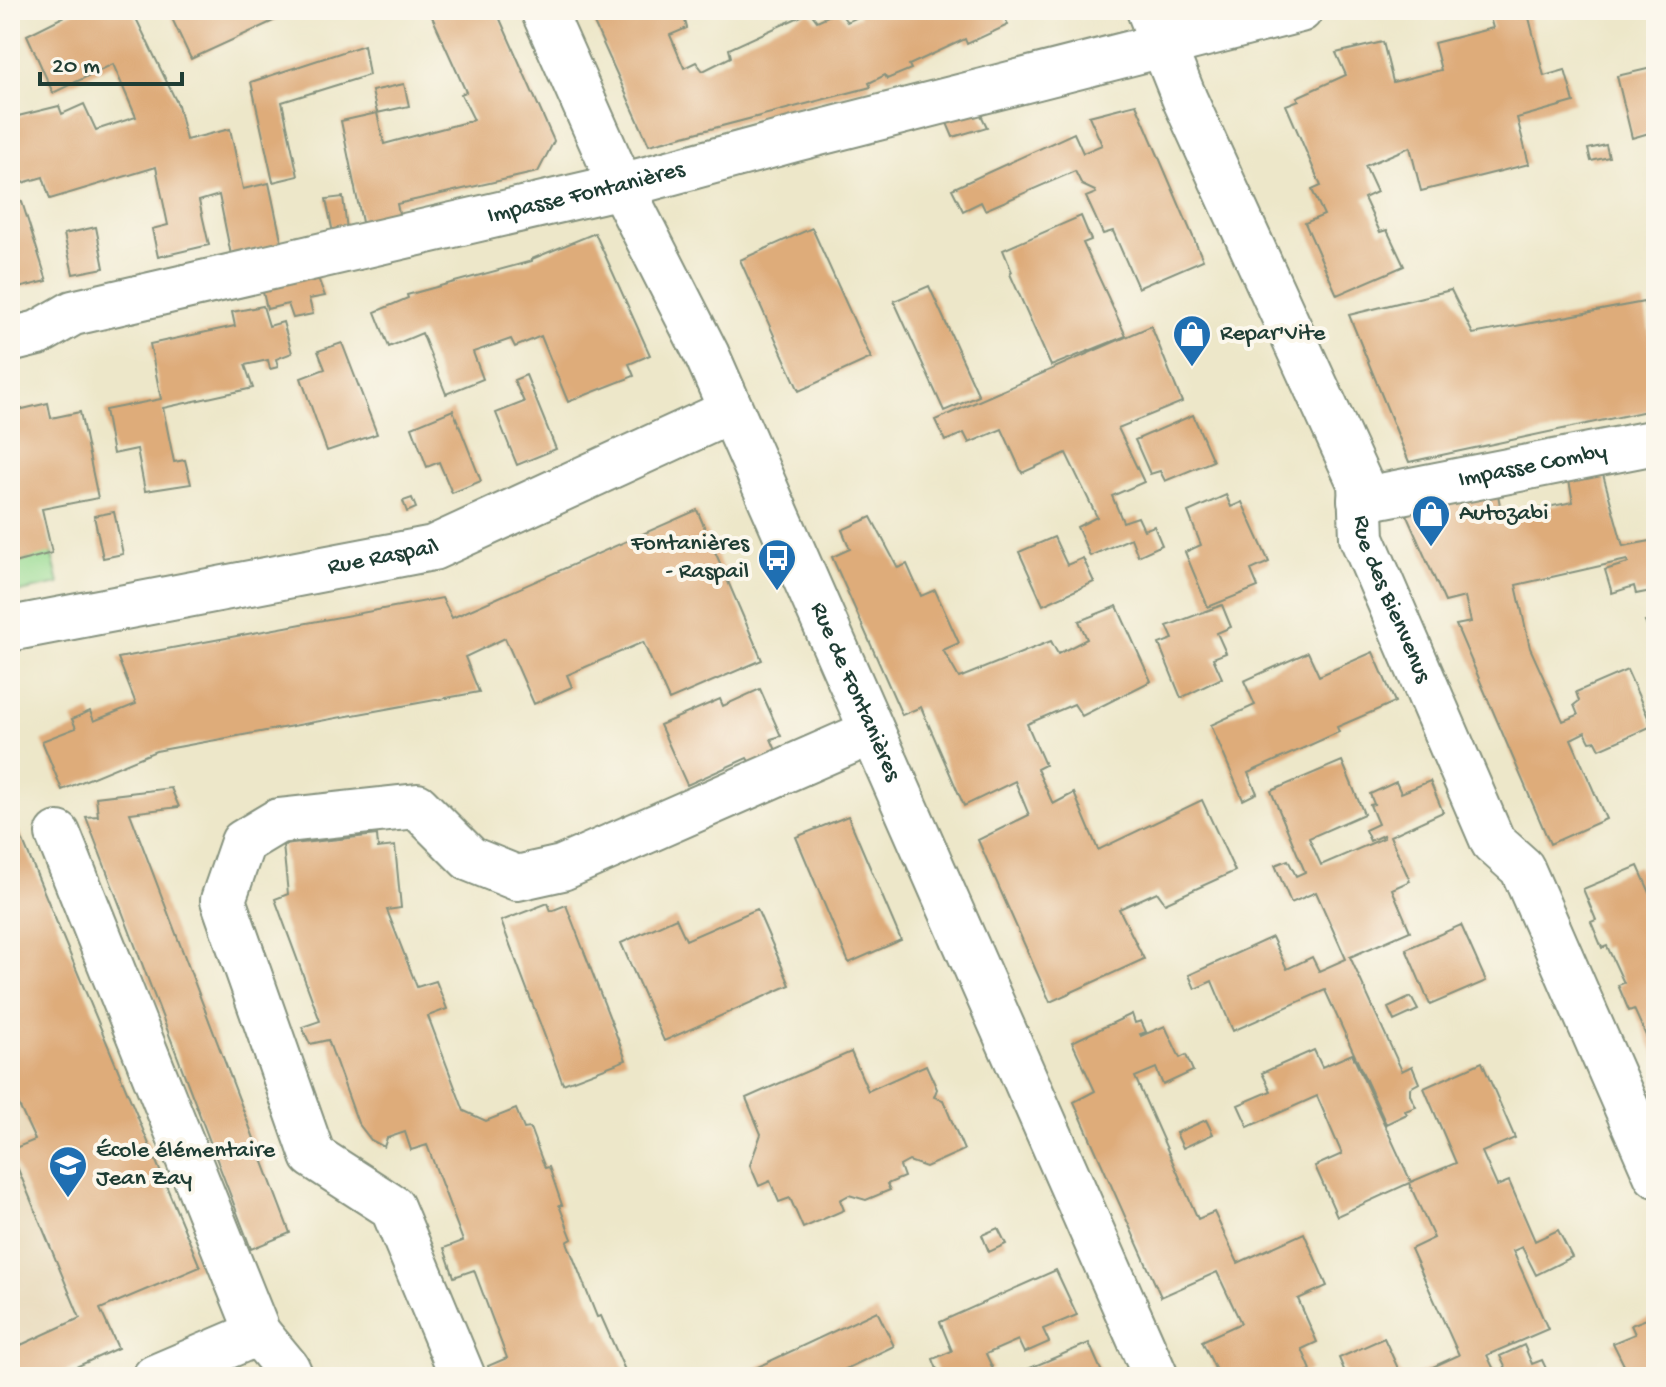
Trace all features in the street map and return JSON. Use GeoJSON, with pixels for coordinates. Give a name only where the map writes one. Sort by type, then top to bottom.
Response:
{"type":"FeatureCollection","features":[{"type":"Feature","properties":{"kind":"street","name":"Rue de Fontanières"},"geometry":{"type":"LineString","coordinates":[[543,10],[621,186],[707,355],[1156,1377]]}},
{"type":"Feature","properties":{"kind":"street","name":"Impasse Fontanières"},"geometry":{"type":"LineString","coordinates":[[10,340],[38,333],[73,313],[621,186],[1156,27],[1300,10]]}},
{"type":"Feature","properties":{"kind":"street","name":"Rue des Bienvenus"},"geometry":{"type":"LineString","coordinates":[[1156,27],[1185,100],[1360,483],[1362,538],[1493,842],[1522,868],[1656,1175]]}},
{"type":"Feature","properties":{"kind":"street","name":"Rue Raspail"},"geometry":{"type":"LineString","coordinates":[[10,629],[433,548],[731,411]]}},
{"type":"Feature","properties":{"kind":"street","name":"Impasse Comby"},"geometry":{"type":"LineString","coordinates":[[1360,500],[1656,442]]}},
{"type":"Feature","properties":{"kind":"street"},"geometry":{"type":"LineString","coordinates":[[463,1377],[392,1207],[313,1156],[223,900],[243,842],[278,821],[417,806],[470,859],[517,878],[562,868],[872,732]]}},
{"type":"Feature","properties":{"kind":"street"},"geometry":{"type":"LineString","coordinates":[[58,834],[258,1333],[291,1377]]}},
{"type":"Feature","properties":{"kind":"street"},"geometry":{"type":"LineString","coordinates":[[155,1377],[258,1333]]}},
{"type":"Feature","properties":{"kind":"shaded area","name":"École élémentaire Jean Zay"},"geometry":{"type":"Polygon","coordinates":[[[10,920],[160,1282],[10,1350],[10,920]]]}},
{"type":"Feature","properties":{"kind":"green space"},"geometry":{"type":"Polygon","coordinates":[[[48,538],[59,584],[10,594],[10,564],[29,559],[25,544],[48,538]]]}},
{"type":"Feature","properties":{"kind":"building"},"geometry":{"type":"Polygon","coordinates":[[[77,10],[132,10],[178,105],[186,140],[230,129],[243,189],[269,183],[282,244],[231,255],[219,195],[199,201],[209,245],[158,257],[152,229],[168,225],[156,167],[50,199],[43,177],[12,186],[15,196],[22,202],[47,281],[10,290],[10,106],[14,117],[59,106],[62,114],[84,104],[96,130],[136,117],[113,64],[53,93],[27,35],[77,10]]]}},
{"type":"Feature","properties":{"kind":"building"},"geometry":{"type":"Polygon","coordinates":[[[168,10],[297,10],[191,59],[168,10]]]}},
{"type":"Feature","properties":{"kind":"building"},"geometry":{"type":"Polygon","coordinates":[[[429,10],[496,10],[554,141],[538,172],[397,204],[400,219],[363,227],[341,121],[377,113],[384,144],[474,120],[461,94],[466,92],[429,10]]]}},
{"type":"Feature","properties":{"kind":"building"},"geometry":{"type":"Polygon","coordinates":[[[588,10],[682,10],[687,28],[670,35],[684,68],[696,62],[703,71],[731,57],[729,49],[810,12],[817,21],[839,11],[847,22],[860,16],[857,10],[1002,10],[1008,25],[967,44],[965,39],[909,65],[911,69],[887,79],[885,75],[869,83],[871,87],[649,145],[588,10]]]}},
{"type":"Feature","properties":{"kind":"building"},"geometry":{"type":"Polygon","coordinates":[[[1527,10],[1544,76],[1565,70],[1574,102],[1517,118],[1529,164],[1421,191],[1410,147],[1365,166],[1377,192],[1364,198],[1380,232],[1387,230],[1404,266],[1337,295],[1305,223],[1324,215],[1312,190],[1321,186],[1286,105],[1346,75],[1336,53],[1383,42],[1393,82],[1441,70],[1434,43],[1493,28],[1489,14],[1527,10]]]}},
{"type":"Feature","properties":{"kind":"building"},"geometry":{"type":"Polygon","coordinates":[[[364,45],[369,75],[282,102],[298,176],[273,182],[251,82],[364,45]]]}},
{"type":"Feature","properties":{"kind":"building"},"geometry":{"type":"Polygon","coordinates":[[[1656,67],[1656,131],[1632,138],[1617,76],[1656,67]]]}},
{"type":"Feature","properties":{"kind":"building"},"geometry":{"type":"Polygon","coordinates":[[[404,84],[409,106],[377,113],[372,91],[404,84]]]}},
{"type":"Feature","properties":{"kind":"building"},"geometry":{"type":"Polygon","coordinates":[[[1136,104],[1203,260],[1138,288],[1113,231],[1103,234],[1086,197],[1095,191],[1082,185],[1075,171],[985,210],[981,202],[963,211],[952,189],[1074,133],[1083,153],[1102,145],[1089,116],[1136,104]]]}},
{"type":"Feature","properties":{"kind":"building"},"geometry":{"type":"Polygon","coordinates":[[[977,107],[987,127],[953,137],[944,116],[977,107]]]}},
{"type":"Feature","properties":{"kind":"building"},"geometry":{"type":"Polygon","coordinates":[[[1606,145],[1609,157],[1591,161],[1588,149],[1606,145]]]}},
{"type":"Feature","properties":{"kind":"building"},"geometry":{"type":"Polygon","coordinates":[[[343,197],[347,230],[333,233],[326,199],[343,197]]]}},
{"type":"Feature","properties":{"kind":"building"},"geometry":{"type":"Polygon","coordinates":[[[1081,216],[1091,240],[1083,243],[1126,336],[1051,366],[1010,274],[1012,272],[1003,250],[1081,216]]]}},
{"type":"Feature","properties":{"kind":"building"},"geometry":{"type":"Polygon","coordinates":[[[96,227],[104,268],[73,274],[64,234],[96,227]]]}},
{"type":"Feature","properties":{"kind":"building"},"geometry":{"type":"Polygon","coordinates":[[[812,228],[871,358],[799,391],[740,260],[812,228]]]}},
{"type":"Feature","properties":{"kind":"building"},"geometry":{"type":"Polygon","coordinates":[[[595,233],[650,355],[629,364],[634,376],[568,402],[541,336],[515,347],[511,339],[473,352],[483,379],[446,394],[422,333],[389,347],[375,312],[408,298],[407,295],[532,261],[595,233]]]}},
{"type":"Feature","properties":{"kind":"building"},"geometry":{"type":"Polygon","coordinates":[[[316,273],[325,296],[309,299],[313,314],[293,318],[288,304],[267,309],[261,284],[316,273]]]}},
{"type":"Feature","properties":{"kind":"building"},"geometry":{"type":"Polygon","coordinates":[[[929,286],[979,396],[944,411],[894,301],[929,286]]]}},
{"type":"Feature","properties":{"kind":"building"},"geometry":{"type":"Polygon","coordinates":[[[1451,290],[1473,334],[1644,302],[1656,370],[1656,409],[1409,462],[1349,315],[1451,290]]]}},
{"type":"Feature","properties":{"kind":"building"},"geometry":{"type":"Polygon","coordinates":[[[263,306],[269,326],[283,322],[292,353],[276,359],[278,367],[270,369],[268,360],[245,365],[253,388],[163,408],[174,462],[185,460],[191,484],[145,491],[137,449],[113,454],[105,410],[161,399],[150,344],[235,326],[232,312],[263,306]]]}},
{"type":"Feature","properties":{"kind":"building"},"geometry":{"type":"Polygon","coordinates":[[[1151,326],[1182,402],[1118,428],[1144,482],[1112,496],[1123,522],[1138,517],[1144,530],[1154,526],[1162,545],[1138,556],[1131,538],[1090,556],[1077,527],[1097,517],[1066,453],[1022,473],[1002,429],[969,443],[964,433],[945,441],[935,420],[1151,326]]]}},
{"type":"Feature","properties":{"kind":"building"},"geometry":{"type":"Polygon","coordinates":[[[342,343],[377,434],[327,451],[301,378],[325,369],[318,351],[342,343]]]}},
{"type":"Feature","properties":{"kind":"building"},"geometry":{"type":"Polygon","coordinates":[[[526,375],[556,449],[517,465],[496,413],[524,402],[514,380],[526,375]]]}},
{"type":"Feature","properties":{"kind":"building"},"geometry":{"type":"Polygon","coordinates":[[[48,403],[51,418],[80,412],[98,498],[42,509],[52,553],[10,564],[10,412],[48,403]]]}},
{"type":"Feature","properties":{"kind":"building"},"geometry":{"type":"Polygon","coordinates":[[[453,410],[481,481],[452,493],[439,462],[427,467],[412,427],[453,410]]]}},
{"type":"Feature","properties":{"kind":"building"},"geometry":{"type":"Polygon","coordinates":[[[1193,415],[1213,461],[1165,481],[1160,471],[1150,474],[1135,440],[1193,415]]]}},
{"type":"Feature","properties":{"kind":"building"},"geometry":{"type":"Polygon","coordinates":[[[1600,464],[1623,546],[1656,540],[1656,590],[1636,594],[1634,586],[1612,593],[1605,570],[1628,563],[1627,560],[1516,585],[1530,648],[1563,721],[1578,715],[1574,705],[1579,701],[1576,692],[1627,670],[1652,726],[1600,749],[1596,741],[1590,742],[1585,732],[1571,739],[1606,819],[1550,844],[1456,625],[1471,622],[1465,597],[1445,602],[1401,503],[1496,484],[1502,516],[1573,502],[1567,470],[1600,464]]]}},
{"type":"Feature","properties":{"kind":"building"},"geometry":{"type":"Polygon","coordinates":[[[1226,495],[1231,507],[1242,502],[1269,562],[1251,570],[1258,587],[1208,607],[1185,552],[1201,545],[1188,512],[1226,495]]]}},
{"type":"Feature","properties":{"kind":"building"},"geometry":{"type":"Polygon","coordinates":[[[412,498],[416,508],[407,512],[403,501],[412,498]]]}},
{"type":"Feature","properties":{"kind":"building"},"geometry":{"type":"Polygon","coordinates":[[[697,510],[762,660],[669,700],[643,642],[567,675],[572,687],[534,704],[505,638],[465,657],[479,692],[156,751],[62,790],[42,741],[76,728],[72,719],[90,711],[94,721],[136,704],[118,658],[442,598],[452,618],[697,510]]]}},
{"type":"Feature","properties":{"kind":"building"},"geometry":{"type":"Polygon","coordinates":[[[114,512],[123,554],[103,558],[94,516],[114,512]]]}},
{"type":"Feature","properties":{"kind":"building"},"geometry":{"type":"Polygon","coordinates":[[[871,517],[898,568],[907,564],[921,596],[935,590],[959,643],[943,650],[959,678],[1051,641],[1058,654],[1087,639],[1079,621],[1117,606],[1151,681],[1082,716],[1074,704],[1027,724],[1045,765],[1037,769],[1053,804],[1074,793],[1098,850],[1202,800],[1235,871],[1165,903],[1157,892],[1119,909],[1144,959],[1050,1002],[978,840],[1029,815],[1015,781],[964,806],[921,707],[902,715],[832,557],[850,549],[842,530],[871,517]]]}},
{"type":"Feature","properties":{"kind":"building"},"geometry":{"type":"Polygon","coordinates":[[[1054,537],[1067,565],[1083,558],[1094,582],[1043,605],[1019,552],[1054,537]]]}},
{"type":"Feature","properties":{"kind":"building"},"geometry":{"type":"Polygon","coordinates":[[[1222,605],[1231,627],[1217,633],[1226,653],[1213,658],[1222,678],[1181,698],[1159,644],[1173,639],[1167,626],[1222,605]]]}},
{"type":"Feature","properties":{"kind":"building"},"geometry":{"type":"Polygon","coordinates":[[[1656,619],[1656,648],[1645,622],[1656,619]]]}},
{"type":"Feature","properties":{"kind":"building"},"geometry":{"type":"Polygon","coordinates":[[[1308,652],[1319,676],[1373,652],[1395,702],[1337,727],[1339,732],[1248,773],[1257,793],[1243,800],[1211,725],[1255,705],[1244,681],[1308,652]]]}},
{"type":"Feature","properties":{"kind":"building"},"geometry":{"type":"Polygon","coordinates":[[[760,689],[781,736],[771,739],[778,755],[752,766],[747,758],[687,785],[660,725],[720,699],[723,706],[760,689]]]}},
{"type":"Feature","properties":{"kind":"building"},"geometry":{"type":"Polygon","coordinates":[[[1342,761],[1364,814],[1309,838],[1321,865],[1384,838],[1383,835],[1370,841],[1365,830],[1378,824],[1370,805],[1374,804],[1370,794],[1396,782],[1401,793],[1430,781],[1443,812],[1390,836],[1410,881],[1392,889],[1410,931],[1350,957],[1402,1071],[1412,1066],[1419,1083],[1410,1088],[1416,1107],[1386,1124],[1325,990],[1233,1031],[1212,981],[1195,989],[1189,975],[1272,937],[1287,969],[1312,957],[1319,971],[1346,959],[1316,892],[1291,903],[1275,865],[1288,860],[1296,876],[1305,872],[1271,791],[1342,761]]]}},
{"type":"Feature","properties":{"kind":"building"},"geometry":{"type":"Polygon","coordinates":[[[171,788],[179,807],[130,813],[290,1233],[251,1249],[86,817],[98,816],[96,797],[171,788]]]}},
{"type":"Feature","properties":{"kind":"building"},"geometry":{"type":"Polygon","coordinates":[[[848,816],[901,940],[849,963],[796,837],[848,816]]]}},
{"type":"Feature","properties":{"kind":"building"},"geometry":{"type":"Polygon","coordinates":[[[10,822],[15,822],[200,1267],[100,1309],[118,1348],[54,1377],[10,1377],[10,1350],[80,1318],[10,1150],[35,1140],[10,1086],[10,822]]]}},
{"type":"Feature","properties":{"kind":"building"},"geometry":{"type":"Polygon","coordinates":[[[377,835],[378,848],[395,846],[401,908],[387,910],[417,987],[436,981],[447,1009],[428,1016],[464,1111],[486,1121],[516,1109],[524,1129],[530,1128],[545,1168],[549,1167],[562,1205],[559,1205],[572,1239],[567,1242],[597,1317],[601,1316],[628,1377],[492,1377],[488,1366],[507,1358],[474,1270],[454,1277],[444,1248],[463,1241],[427,1145],[411,1150],[405,1132],[387,1138],[384,1147],[371,1140],[358,1123],[328,1040],[310,1044],[302,1027],[320,1021],[275,899],[288,894],[283,845],[377,835]]]}},
{"type":"Feature","properties":{"kind":"building"},"geometry":{"type":"Polygon","coordinates":[[[1638,866],[1656,906],[1656,1058],[1634,1009],[1629,1011],[1618,985],[1624,983],[1607,946],[1602,948],[1591,922],[1596,920],[1583,889],[1638,866]]]}},
{"type":"Feature","properties":{"kind":"building"},"geometry":{"type":"Polygon","coordinates":[[[548,903],[551,911],[566,905],[626,1060],[563,1084],[501,921],[548,903]]]}},
{"type":"Feature","properties":{"kind":"building"},"geometry":{"type":"Polygon","coordinates":[[[757,909],[790,985],[664,1041],[621,943],[676,918],[686,940],[757,909]]]}},
{"type":"Feature","properties":{"kind":"building"},"geometry":{"type":"Polygon","coordinates":[[[1461,925],[1486,981],[1430,1005],[1406,949],[1461,925]]]}},
{"type":"Feature","properties":{"kind":"building"},"geometry":{"type":"Polygon","coordinates":[[[1411,997],[1418,1010],[1394,1021],[1388,1008],[1411,997]]]}},
{"type":"Feature","properties":{"kind":"building"},"geometry":{"type":"Polygon","coordinates":[[[1132,1014],[1135,1023],[1141,1021],[1146,1032],[1141,1036],[1165,1026],[1180,1058],[1186,1055],[1193,1071],[1163,1085],[1156,1068],[1135,1077],[1198,1219],[1214,1212],[1238,1263],[1304,1233],[1327,1286],[1298,1299],[1317,1342],[1302,1349],[1311,1370],[1296,1377],[1219,1377],[1202,1341],[1241,1323],[1217,1272],[1161,1297],[1074,1102],[1095,1091],[1072,1042],[1132,1014]]]}},
{"type":"Feature","properties":{"kind":"building"},"geometry":{"type":"Polygon","coordinates":[[[1314,1050],[1322,1067],[1352,1054],[1411,1182],[1456,1163],[1424,1088],[1482,1062],[1515,1138],[1482,1152],[1497,1186],[1509,1181],[1535,1241],[1558,1230],[1572,1257],[1536,1275],[1522,1247],[1513,1251],[1548,1329],[1487,1355],[1496,1374],[1506,1369],[1500,1356],[1524,1345],[1532,1364],[1542,1360],[1550,1377],[1411,1377],[1459,1355],[1411,1249],[1434,1238],[1409,1183],[1337,1216],[1315,1166],[1342,1154],[1317,1096],[1248,1127],[1238,1105],[1271,1091],[1262,1073],[1314,1050]]]}},
{"type":"Feature","properties":{"kind":"building"},"geometry":{"type":"Polygon","coordinates":[[[851,1052],[868,1091],[926,1065],[937,1089],[934,1097],[943,1100],[964,1150],[926,1167],[909,1161],[900,1166],[904,1177],[887,1184],[890,1190],[866,1200],[849,1195],[840,1200],[844,1210],[803,1228],[790,1198],[779,1202],[770,1181],[759,1186],[750,1165],[761,1134],[746,1098],[851,1052]]]}},
{"type":"Feature","properties":{"kind":"building"},"geometry":{"type":"Polygon","coordinates":[[[1206,1120],[1213,1134],[1183,1148],[1176,1133],[1206,1120]]]}},
{"type":"Feature","properties":{"kind":"building"},"geometry":{"type":"Polygon","coordinates":[[[998,1228],[1006,1244],[989,1252],[982,1235],[998,1228]]]}},
{"type":"Feature","properties":{"kind":"building"},"geometry":{"type":"Polygon","coordinates":[[[1056,1270],[1077,1315],[1043,1329],[1049,1342],[1024,1353],[1018,1340],[986,1354],[993,1369],[973,1377],[940,1377],[933,1359],[952,1351],[940,1322],[1056,1270]]]}},
{"type":"Feature","properties":{"kind":"building"},"geometry":{"type":"Polygon","coordinates":[[[877,1311],[894,1346],[829,1377],[749,1377],[747,1372],[877,1311]]]}},
{"type":"Feature","properties":{"kind":"building"},"geometry":{"type":"Polygon","coordinates":[[[1649,1318],[1652,1326],[1656,1325],[1656,1377],[1615,1377],[1612,1371],[1624,1365],[1613,1343],[1635,1334],[1631,1325],[1649,1318]]]}},
{"type":"Feature","properties":{"kind":"building"},"geometry":{"type":"Polygon","coordinates":[[[1384,1338],[1402,1377],[1347,1377],[1339,1358],[1384,1338]]]}},
{"type":"Feature","properties":{"kind":"building"},"geometry":{"type":"Polygon","coordinates":[[[1089,1343],[1104,1377],[1009,1377],[1089,1343]]]}},
{"type":"Feature","properties":{"kind":"place","name":"Repar'Vite"},"geometry":{"type":"Point","coordinates":[1192,368]}},
{"type":"Feature","properties":{"kind":"place","name":"Autozabi"},"geometry":{"type":"Point","coordinates":[1431,548]}},
{"type":"Feature","properties":{"kind":"place","name":"Fontanières - Raspail"},"geometry":{"type":"Point","coordinates":[777,592]}},
{"type":"Feature","properties":{"kind":"place","name":"École élémentaire Jean Zay"},"geometry":{"type":"Point","coordinates":[68,1199]}}]}
